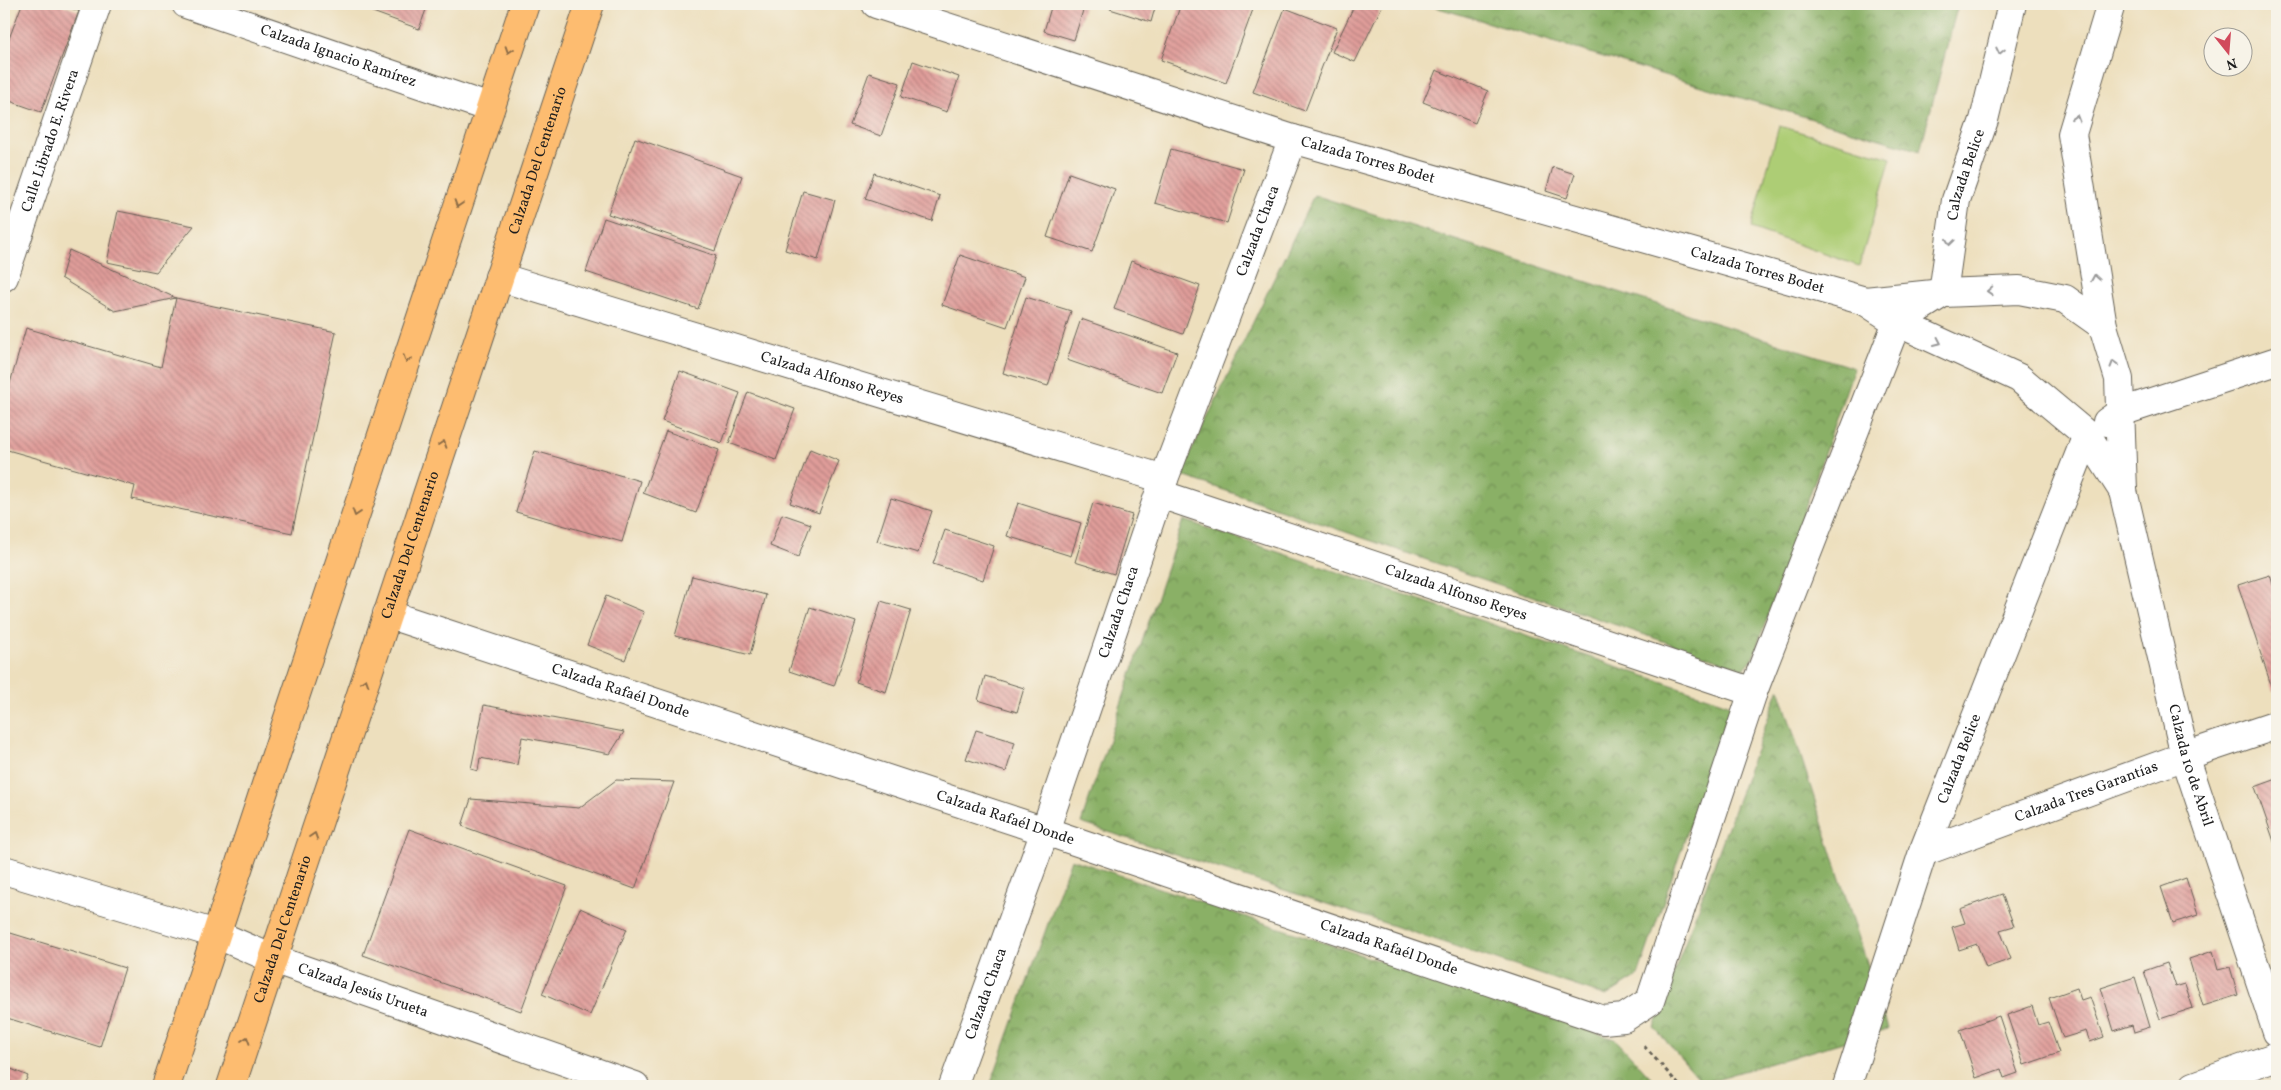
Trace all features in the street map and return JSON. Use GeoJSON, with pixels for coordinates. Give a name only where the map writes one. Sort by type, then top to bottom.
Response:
{"type":"FeatureCollection","features":[{"type":"Feature","properties":{"kind":"main road"},"geometry":{"type":"LineString","coordinates":[[166,1086],[524,4]]}},
{"type":"Feature","properties":{"kind":"main road","name":"Calzada Del Centenario"},"geometry":{"type":"LineString","coordinates":[[231,1086],[590,4]]}},
{"type":"Feature","properties":{"kind":"street","name":"Calle Librado E. Rivera"},"geometry":{"type":"LineString","coordinates":[[4,277],[97,4]]}},
{"type":"Feature","properties":{"kind":"street","name":"Calzada Ignacio Ramírez"},"geometry":{"type":"LineString","coordinates":[[186,4],[490,108]]}},
{"type":"Feature","properties":{"kind":"street","name":"Calzada Torres Bodet"},"geometry":{"type":"LineString","coordinates":[[876,4],[1293,140],[1865,301],[1897,322],[2019,378],[2087,435]]}},
{"type":"Feature","properties":{"kind":"street","name":"Calzada Belice"},"geometry":{"type":"LineString","coordinates":[[1943,293],[1956,200],[1984,120],[2012,4]]}},
{"type":"Feature","properties":{"kind":"street"},"geometry":{"type":"LineString","coordinates":[[2111,4],[2072,134],[2104,326],[2118,379],[2121,412]]}},
{"type":"Feature","properties":{"kind":"street","name":"Calzada Chaca"},"geometry":{"type":"LineString","coordinates":[[953,1086],[1045,831],[1162,487],[1293,140]]}},
{"type":"Feature","properties":{"kind":"street","name":"Calzada Alfonso Reyes"},"geometry":{"type":"LineString","coordinates":[[499,277],[1162,487],[1753,692]]}},
{"type":"Feature","properties":{"kind":"street","name":"Calzada Torres Bodet"},"geometry":{"type":"LineString","coordinates":[[1865,301],[1943,293],[2019,290],[2065,299],[2104,326]]}},
{"type":"Feature","properties":{"kind":"street"},"geometry":{"type":"LineString","coordinates":[[1624,1018],[1650,1001],[1753,692],[1897,322],[1943,293]]}},
{"type":"Feature","properties":{"kind":"street"},"geometry":{"type":"LineString","coordinates":[[2087,435],[2121,412],[2277,360]]}},
{"type":"Feature","properties":{"kind":"street","name":"Calzada 10 de Abril"},"geometry":{"type":"LineString","coordinates":[[2121,412],[2123,491],[2185,756],[2277,1032]]}},
{"type":"Feature","properties":{"kind":"street","name":"Calzada Belice"},"geometry":{"type":"LineString","coordinates":[[1847,1086],[1923,852],[2087,435]]}},
{"type":"Feature","properties":{"kind":"street","name":"Calzada 10 de Abril"},"geometry":{"type":"LineString","coordinates":[[2087,435],[2123,491]]}},
{"type":"Feature","properties":{"kind":"street","name":"Calzada Rafaél Donde"},"geometry":{"type":"LineString","coordinates":[[387,614],[1045,831],[1603,1020],[1624,1018]]}},
{"type":"Feature","properties":{"kind":"street","name":"Calzada Tres Garantías"},"geometry":{"type":"LineString","coordinates":[[1923,852],[2277,724]]}},
{"type":"Feature","properties":{"kind":"street","name":"Calzada Jesús Urueta"},"geometry":{"type":"LineString","coordinates":[[4,870],[216,934],[273,959],[635,1086]]}},
{"type":"Feature","properties":{"kind":"street"},"geometry":{"type":"LineString","coordinates":[[2194,1086],[2277,1056]]}},
{"type":"Feature","properties":{"kind":"path"},"geometry":{"type":"LineString","coordinates":[[1624,1018],[1641,1042],[1680,1086]]}},
{"type":"Feature","properties":{"kind":"green space"},"geometry":{"type":"Polygon","coordinates":[[[1425,4],[1958,4],[1920,151],[1425,4]]]}},
{"type":"Feature","properties":{"kind":"green space"},"geometry":{"type":"Polygon","coordinates":[[[1779,126],[1891,158],[1859,266],[1751,228],[1779,126]]]}},
{"type":"Feature","properties":{"kind":"green space"},"geometry":{"type":"Polygon","coordinates":[[[1314,195],[1854,368],[1753,658],[1744,669],[1180,475],[1314,195]]]}},
{"type":"Feature","properties":{"kind":"green space"},"geometry":{"type":"Polygon","coordinates":[[[1183,520],[1731,705],[1638,976],[1606,996],[1081,823],[1183,520]]]}},
{"type":"Feature","properties":{"kind":"green space"},"geometry":{"type":"Polygon","coordinates":[[[1779,688],[1888,1029],[1702,1083],[1654,1027],[1779,688]]]}},
{"type":"Feature","properties":{"kind":"green space"},"geometry":{"type":"Polygon","coordinates":[[[1071,859],[1615,1039],[1659,1086],[990,1086],[1071,859]]]}},
{"type":"Feature","properties":{"kind":"building"},"geometry":{"type":"Polygon","coordinates":[[[22,4],[59,4],[79,11],[41,112],[4,99],[4,52],[22,4]]]}},
{"type":"Feature","properties":{"kind":"building"},"geometry":{"type":"Polygon","coordinates":[[[351,4],[428,4],[419,29],[351,4]]]}},
{"type":"Feature","properties":{"kind":"building"},"geometry":{"type":"Polygon","coordinates":[[[1052,4],[1075,4],[1084,7],[1074,40],[1044,31],[1052,4]]]}},
{"type":"Feature","properties":{"kind":"building"},"geometry":{"type":"Polygon","coordinates":[[[1112,4],[1156,4],[1151,22],[1110,9],[1112,4]]]}},
{"type":"Feature","properties":{"kind":"building"},"geometry":{"type":"Polygon","coordinates":[[[1181,4],[1255,4],[1226,83],[1161,60],[1181,4]]]}},
{"type":"Feature","properties":{"kind":"building"},"geometry":{"type":"Polygon","coordinates":[[[1355,4],[1383,4],[1355,62],[1332,52],[1355,4]]]}},
{"type":"Feature","properties":{"kind":"building"},"geometry":{"type":"Polygon","coordinates":[[[1285,8],[1337,28],[1305,111],[1253,92],[1285,8]]]}},
{"type":"Feature","properties":{"kind":"building"},"geometry":{"type":"Polygon","coordinates":[[[913,61],[959,77],[947,112],[901,97],[913,61]]]}},
{"type":"Feature","properties":{"kind":"building"},"geometry":{"type":"Polygon","coordinates":[[[1436,70],[1488,91],[1475,123],[1423,102],[1436,70]]]}},
{"type":"Feature","properties":{"kind":"building"},"geometry":{"type":"Polygon","coordinates":[[[869,73],[900,83],[881,136],[850,125],[869,73]]]}},
{"type":"Feature","properties":{"kind":"building"},"geometry":{"type":"Polygon","coordinates":[[[635,138],[742,176],[715,251],[608,214],[635,138]]]}},
{"type":"Feature","properties":{"kind":"building"},"geometry":{"type":"Polygon","coordinates":[[[1171,149],[1244,169],[1227,223],[1155,203],[1171,149]]]}},
{"type":"Feature","properties":{"kind":"building"},"geometry":{"type":"Polygon","coordinates":[[[1553,167],[1575,174],[1567,198],[1546,191],[1553,167]]]}},
{"type":"Feature","properties":{"kind":"building"},"geometry":{"type":"Polygon","coordinates":[[[874,173],[940,196],[932,221],[865,199],[874,173]]]}},
{"type":"Feature","properties":{"kind":"building"},"geometry":{"type":"Polygon","coordinates":[[[1069,173],[1115,189],[1092,252],[1047,237],[1069,173]]]}},
{"type":"Feature","properties":{"kind":"building"},"geometry":{"type":"Polygon","coordinates":[[[803,191],[835,200],[818,260],[785,250],[803,191]]]}},
{"type":"Feature","properties":{"kind":"building"},"geometry":{"type":"Polygon","coordinates":[[[118,211],[194,226],[156,272],[107,262],[118,211]]]}},
{"type":"Feature","properties":{"kind":"building"},"geometry":{"type":"Polygon","coordinates":[[[604,218],[716,256],[698,309],[586,272],[604,218]]]}},
{"type":"Feature","properties":{"kind":"building"},"geometry":{"type":"Polygon","coordinates":[[[69,250],[176,298],[115,311],[61,278],[69,250]]]}},
{"type":"Feature","properties":{"kind":"building"},"geometry":{"type":"Polygon","coordinates":[[[960,255],[1025,277],[1007,327],[942,305],[960,255]]]}},
{"type":"Feature","properties":{"kind":"building"},"geometry":{"type":"Polygon","coordinates":[[[1131,261],[1200,286],[1183,334],[1114,309],[1131,261]]]}},
{"type":"Feature","properties":{"kind":"building"},"geometry":{"type":"Polygon","coordinates":[[[1026,297],[1071,311],[1048,386],[1003,373],[1026,297]]]}},
{"type":"Feature","properties":{"kind":"building"},"geometry":{"type":"Polygon","coordinates":[[[176,298],[336,332],[292,533],[132,499],[135,486],[4,449],[4,404],[26,328],[161,367],[176,298]]]}},
{"type":"Feature","properties":{"kind":"building"},"geometry":{"type":"Polygon","coordinates":[[[1081,319],[1177,352],[1162,393],[1067,360],[1081,319]]]}},
{"type":"Feature","properties":{"kind":"building"},"geometry":{"type":"Polygon","coordinates":[[[680,371],[740,393],[722,443],[662,421],[680,371]]]}},
{"type":"Feature","properties":{"kind":"building"},"geometry":{"type":"Polygon","coordinates":[[[748,392],[795,409],[776,460],[729,443],[748,392]]]}},
{"type":"Feature","properties":{"kind":"building"},"geometry":{"type":"Polygon","coordinates":[[[666,431],[719,450],[696,513],[643,493],[666,431]]]}},
{"type":"Feature","properties":{"kind":"building"},"geometry":{"type":"Polygon","coordinates":[[[810,449],[839,461],[819,513],[790,503],[810,449]]]}},
{"type":"Feature","properties":{"kind":"building"},"geometry":{"type":"Polygon","coordinates":[[[535,451],[640,481],[622,542],[516,512],[535,451]]]}},
{"type":"Feature","properties":{"kind":"building"},"geometry":{"type":"Polygon","coordinates":[[[891,498],[932,511],[918,553],[877,541],[891,498]]]}},
{"type":"Feature","properties":{"kind":"building"},"geometry":{"type":"Polygon","coordinates":[[[1018,503],[1081,523],[1071,556],[1007,536],[1018,503]]]}},
{"type":"Feature","properties":{"kind":"building"},"geometry":{"type":"Polygon","coordinates":[[[1093,503],[1132,515],[1114,574],[1075,562],[1093,503]]]}},
{"type":"Feature","properties":{"kind":"building"},"geometry":{"type":"Polygon","coordinates":[[[782,514],[811,524],[798,557],[770,546],[782,514]]]}},
{"type":"Feature","properties":{"kind":"building"},"geometry":{"type":"Polygon","coordinates":[[[945,530],[994,546],[983,580],[933,564],[945,530]]]}},
{"type":"Feature","properties":{"kind":"building"},"geometry":{"type":"Polygon","coordinates":[[[2270,575],[2277,597],[2277,690],[2273,691],[2238,585],[2270,575]]]}},
{"type":"Feature","properties":{"kind":"building"},"geometry":{"type":"Polygon","coordinates":[[[692,576],[766,595],[750,655],[675,636],[692,576]]]}},
{"type":"Feature","properties":{"kind":"building"},"geometry":{"type":"Polygon","coordinates":[[[606,596],[644,612],[625,660],[587,645],[606,596]]]}},
{"type":"Feature","properties":{"kind":"building"},"geometry":{"type":"Polygon","coordinates":[[[881,601],[911,610],[886,692],[856,682],[881,601]]]}},
{"type":"Feature","properties":{"kind":"building"},"geometry":{"type":"Polygon","coordinates":[[[810,607],[856,622],[834,686],[789,671],[810,607]]]}},
{"type":"Feature","properties":{"kind":"building"},"geometry":{"type":"Polygon","coordinates":[[[985,676],[1024,688],[1017,712],[978,700],[985,676]]]}},
{"type":"Feature","properties":{"kind":"building"},"geometry":{"type":"Polygon","coordinates":[[[484,705],[624,732],[610,754],[522,737],[517,765],[480,758],[478,771],[471,769],[484,705]]]}},
{"type":"Feature","properties":{"kind":"building"},"geometry":{"type":"Polygon","coordinates":[[[976,730],[1015,742],[1006,772],[966,759],[976,730]]]}},
{"type":"Feature","properties":{"kind":"building"},"geometry":{"type":"Polygon","coordinates":[[[2277,779],[2277,850],[2255,787],[2277,779]]]}},
{"type":"Feature","properties":{"kind":"building"},"geometry":{"type":"Polygon","coordinates":[[[616,780],[674,782],[635,889],[462,826],[471,799],[579,808],[616,780]]]}},
{"type":"Feature","properties":{"kind":"building"},"geometry":{"type":"Polygon","coordinates":[[[409,829],[567,886],[521,1011],[363,955],[409,829]]]}},
{"type":"Feature","properties":{"kind":"building"},"geometry":{"type":"Polygon","coordinates":[[[2186,878],[2198,915],[2173,923],[2161,887],[2186,878]]]}},
{"type":"Feature","properties":{"kind":"building"},"geometry":{"type":"Polygon","coordinates":[[[2002,894],[2014,926],[2000,930],[2011,959],[1986,968],[1977,944],[1959,950],[1952,927],[1965,923],[1960,909],[2002,894]]]}},
{"type":"Feature","properties":{"kind":"building"},"geometry":{"type":"Polygon","coordinates":[[[580,908],[627,929],[590,1015],[542,994],[580,908]]]}},
{"type":"Feature","properties":{"kind":"building"},"geometry":{"type":"Polygon","coordinates":[[[4,931],[125,968],[100,1047],[4,1017],[4,931]]]}},
{"type":"Feature","properties":{"kind":"building"},"geometry":{"type":"Polygon","coordinates":[[[2213,951],[2218,970],[2230,967],[2238,995],[2203,1006],[2189,959],[2213,951]]]}},
{"type":"Feature","properties":{"kind":"building"},"geometry":{"type":"Polygon","coordinates":[[[2167,963],[2175,987],[2185,984],[2193,1008],[2160,1019],[2144,971],[2167,963]]]}},
{"type":"Feature","properties":{"kind":"building"},"geometry":{"type":"Polygon","coordinates":[[[2135,977],[2150,1027],[2134,1032],[2132,1025],[2114,1031],[2101,988],[2135,977]]]}},
{"type":"Feature","properties":{"kind":"building"},"geometry":{"type":"Polygon","coordinates":[[[2077,988],[2081,1000],[2090,997],[2104,1037],[2090,1042],[2086,1031],[2063,1038],[2049,998],[2077,988]]]}},
{"type":"Feature","properties":{"kind":"building"},"geometry":{"type":"Polygon","coordinates":[[[2032,1006],[2038,1025],[2048,1022],[2059,1053],[2024,1065],[2007,1015],[2032,1006]]]}},
{"type":"Feature","properties":{"kind":"building"},"geometry":{"type":"Polygon","coordinates":[[[1999,1016],[2018,1073],[2004,1078],[2001,1069],[1976,1078],[1960,1030],[1999,1016]]]}},
{"type":"Feature","properties":{"kind":"building"},"geometry":{"type":"Polygon","coordinates":[[[4,1066],[28,1076],[23,1086],[4,1086],[4,1066]]]}}]}
